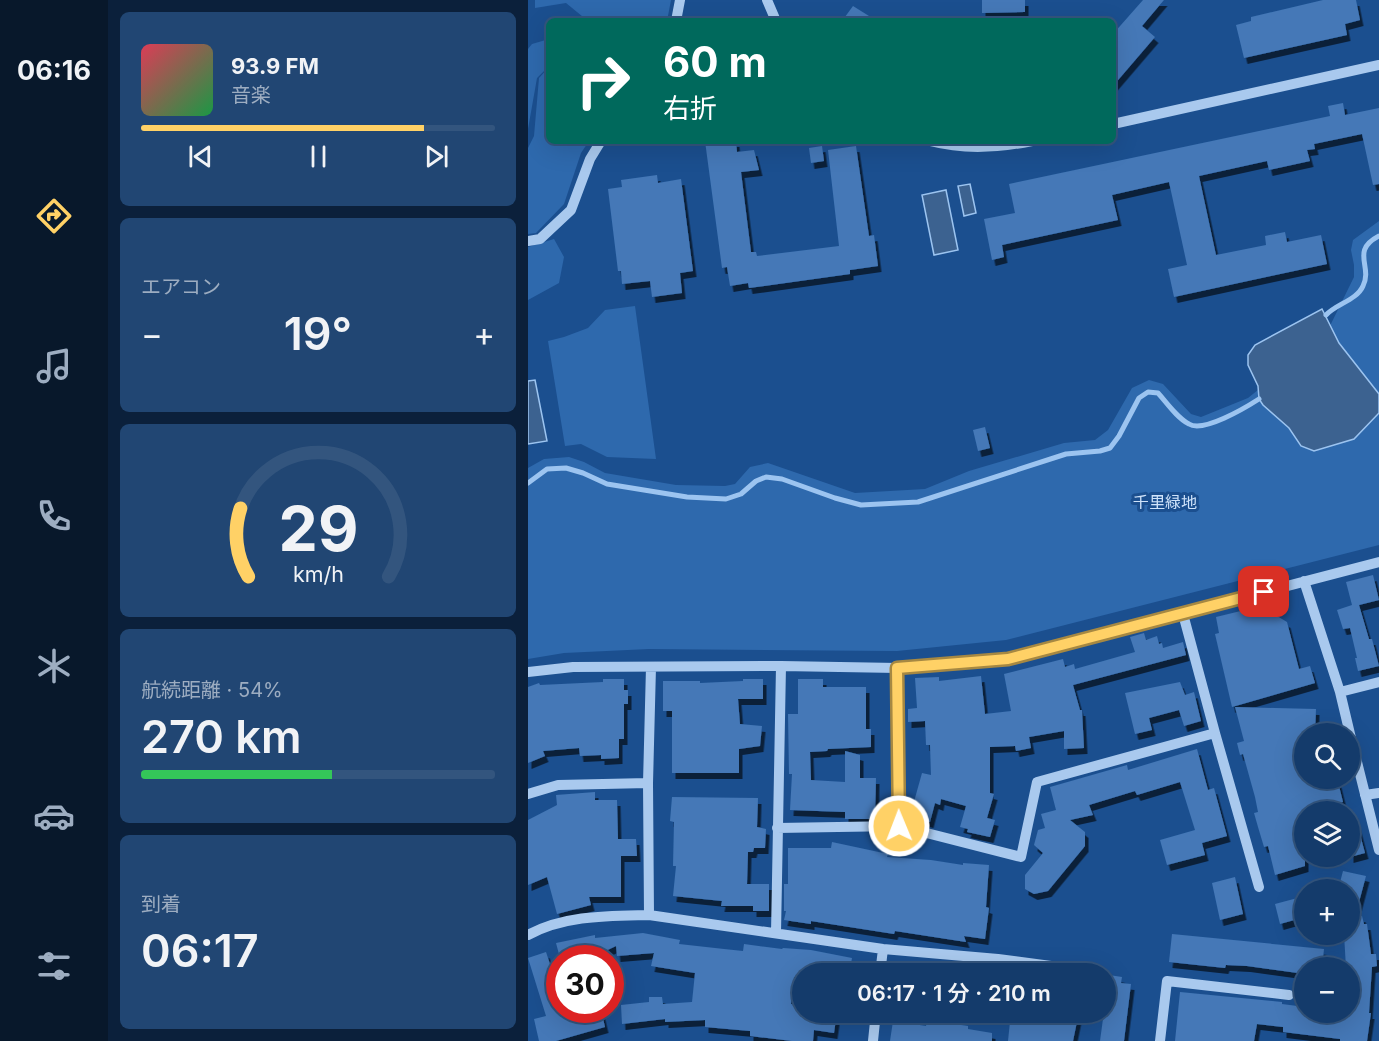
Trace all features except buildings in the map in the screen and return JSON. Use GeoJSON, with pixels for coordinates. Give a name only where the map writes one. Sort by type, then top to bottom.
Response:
{"type":"FeatureCollection","features":[{"type":"Feature","properties":{"kind":"street"},"geometry":{"type":"LineString","coordinates":[[677,18],[680,0]]}},
{"type":"Feature","properties":{"kind":"street"},"geometry":{"type":"LineString","coordinates":[[767,0],[775,18]]}},
{"type":"Feature","properties":{"kind":"street"},"geometry":{"type":"LineString","coordinates":[[1116,123],[1379,65]]}},
{"type":"Feature","properties":{"kind":"street"},"geometry":{"type":"LineString","coordinates":[[528,241],[540,239],[571,210],[590,159],[599,144]]}},
{"type":"Feature","properties":{"kind":"street"},"geometry":{"type":"LineString","coordinates":[[941,144],[952,147],[1018,144]]}},
{"type":"Feature","properties":{"kind":"street"},"geometry":{"type":"LineString","coordinates":[[528,672],[573,667],[897,668],[1008,659],[1379,562]]}},
{"type":"Feature","properties":{"kind":"street"},"geometry":{"type":"LineString","coordinates":[[1304,581],[1347,723]]}},
{"type":"Feature","properties":{"kind":"street"},"geometry":{"type":"LineString","coordinates":[[1183,614],[1259,887]]}},
{"type":"Feature","properties":{"kind":"street"},"geometry":{"type":"LineString","coordinates":[[776,933],[781,666]]}},
{"type":"Feature","properties":{"kind":"street"},"geometry":{"type":"LineString","coordinates":[[649,915],[648,783],[651,667]]}},
{"type":"Feature","properties":{"kind":"street"},"geometry":{"type":"LineString","coordinates":[[897,668],[899,826]]}},
{"type":"Feature","properties":{"kind":"street"},"geometry":{"type":"LineString","coordinates":[[1340,693],[1379,682]]}},
{"type":"Feature","properties":{"kind":"street"},"geometry":{"type":"LineString","coordinates":[[777,828],[899,826],[1021,857],[1037,782],[1215,733]]}},
{"type":"Feature","properties":{"kind":"street"},"geometry":{"type":"LineString","coordinates":[[1360,775],[1379,850]]}},
{"type":"Feature","properties":{"kind":"street"},"geometry":{"type":"LineString","coordinates":[[528,794],[558,784],[648,783]]}},
{"type":"Feature","properties":{"kind":"street"},"geometry":{"type":"LineString","coordinates":[[1365,795],[1379,793]]}},
{"type":"Feature","properties":{"kind":"street"},"geometry":{"type":"LineString","coordinates":[[528,935],[540,929],[585,917],[649,915],[883,949],[1028,963]]}},
{"type":"Feature","properties":{"kind":"street"},"geometry":{"type":"LineString","coordinates":[[881,963],[883,949]]}},
{"type":"Feature","properties":{"kind":"street"},"geometry":{"type":"LineString","coordinates":[[1160,1041],[1167,981],[1289,995]]}},
{"type":"Feature","properties":{"kind":"street"},"geometry":{"type":"LineString","coordinates":[[873,1041],[875,1023]]}},
{"type":"Feature","properties":{"kind":"green space"},"geometry":{"type":"Polygon","coordinates":[[[535,0],[671,0],[668,18],[584,18],[566,3],[535,8],[535,0]]]}},
{"type":"Feature","properties":{"kind":"green space"},"geometry":{"type":"Polygon","coordinates":[[[546,40],[546,69],[537,78],[528,129],[528,49],[532,44],[546,40]]]}},
{"type":"Feature","properties":{"kind":"green space"},"geometry":{"type":"Polygon","coordinates":[[[546,70],[546,144],[587,144],[581,153],[564,204],[536,233],[528,234],[528,148],[534,136],[539,78],[546,70]]]}},
{"type":"Feature","properties":{"kind":"green space","name":"千里緑地"},"geometry":{"type":"Polygon","coordinates":[[[1379,221],[1379,545],[1006,640],[897,651],[649,649],[564,653],[528,659],[528,468],[544,459],[569,457],[605,473],[676,485],[725,486],[735,484],[750,467],[768,463],[855,493],[925,489],[969,471],[1064,443],[1095,440],[1108,430],[1132,388],[1149,380],[1163,384],[1191,414],[1201,417],[1248,398],[1325,336],[1354,277],[1351,250],[1353,240],[1379,221]]]}},
{"type":"Feature","properties":{"kind":"green space"},"geometry":{"type":"Polygon","coordinates":[[[554,239],[564,257],[559,283],[528,300],[528,247],[554,239]]]}},
{"type":"Feature","properties":{"kind":"green space"},"geometry":{"type":"Polygon","coordinates":[[[635,306],[656,459],[607,457],[581,444],[565,446],[548,341],[588,328],[605,310],[635,306]]]}},
{"type":"Feature","properties":{"kind":"shaded area"},"geometry":{"type":"Polygon","coordinates":[[[970,184],[976,213],[964,216],[958,186],[970,184]]]}},
{"type":"Feature","properties":{"kind":"shaded area"},"geometry":{"type":"Polygon","coordinates":[[[946,190],[958,250],[934,255],[922,195],[946,190]]]}},
{"type":"Feature","properties":{"kind":"shaded area"},"geometry":{"type":"Polygon","coordinates":[[[1322,309],[1339,343],[1379,394],[1379,413],[1354,439],[1314,451],[1301,446],[1289,428],[1263,405],[1259,399],[1258,386],[1248,365],[1248,355],[1255,345],[1322,309]]]}},
{"type":"Feature","properties":{"kind":"shaded area"},"geometry":{"type":"Polygon","coordinates":[[[535,380],[547,441],[528,444],[528,381],[535,380]]]}},
{"type":"Feature","properties":{"kind":"waterway"},"geometry":{"type":"LineString","coordinates":[[1326,315],[1360,291],[1366,272],[1364,259],[1366,247],[1379,236]]}},
{"type":"Feature","properties":{"kind":"waterway"},"geometry":{"type":"LineString","coordinates":[[528,483],[547,469],[566,468],[607,484],[687,497],[726,499],[741,494],[756,481],[766,477],[782,479],[861,505],[918,502],[1066,454],[1110,448],[1139,398],[1148,392],[1158,393],[1180,418],[1195,426],[1224,418],[1259,399]]}},
{"type":"Feature","properties":{"kind":"route"},"geometry":{"type":"LineString","coordinates":[[899,826],[897,668],[1008,659],[1264,592]]}}]}
